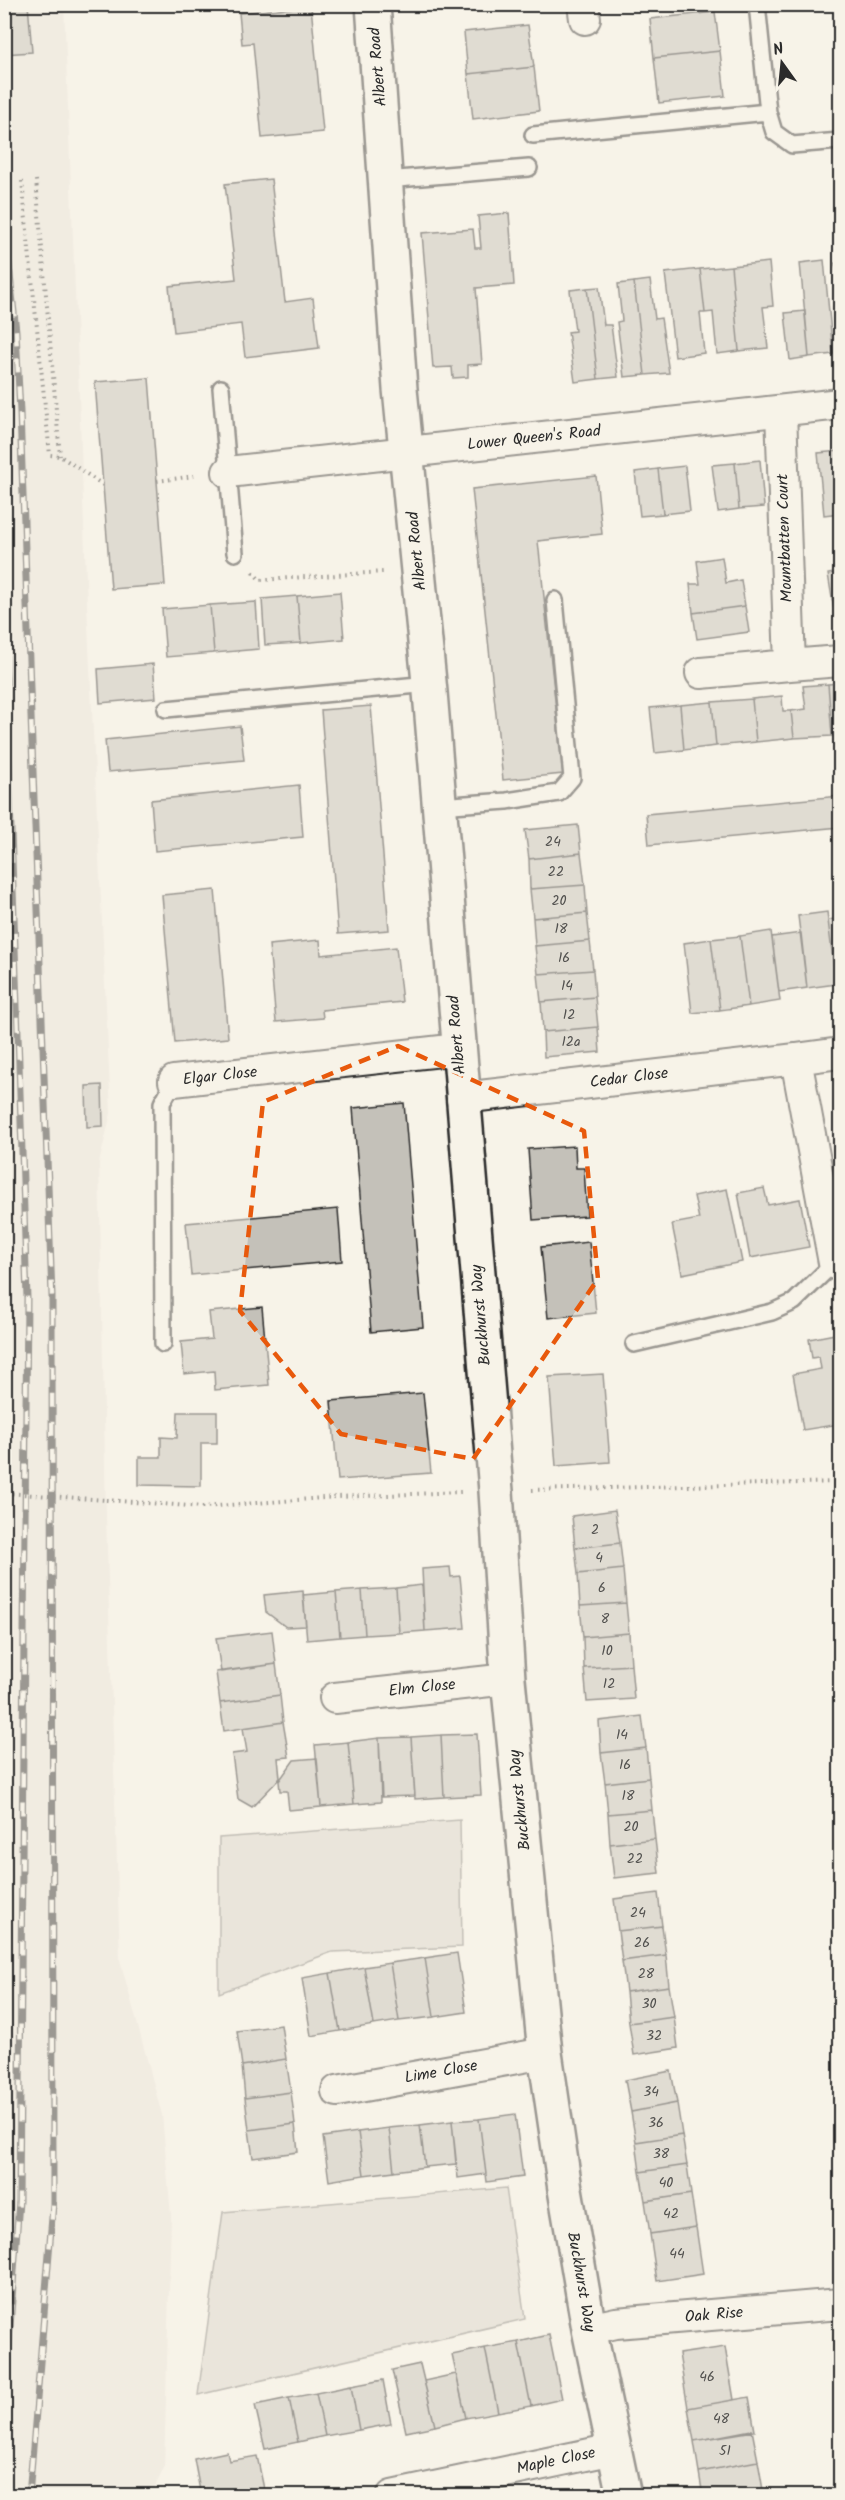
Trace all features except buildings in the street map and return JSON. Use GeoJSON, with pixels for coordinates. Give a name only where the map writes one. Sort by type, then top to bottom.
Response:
{"type":"FeatureCollection","features":[{"type":"Feature","properties":{"kind":"street","name":"Albert Road"},"geometry":{"type":"LineString","coordinates":[[373,4],[400,389],[429,684],[462,1098]]}},
{"type":"Feature","properties":{"kind":"street","name":"Lower Queen's Road"},"geometry":{"type":"LineString","coordinates":[[228,472],[840,404]]}},
{"type":"Feature","properties":{"kind":"street","name":"Mountbatten Court"},"geometry":{"type":"LineString","coordinates":[[781,411],[790,665]]}},
{"type":"Feature","properties":{"kind":"street"},"geometry":{"type":"LineString","coordinates":[[701,673],[840,661]]}},
{"type":"Feature","properties":{"kind":"street","name":"Elgar Close"},"geometry":{"type":"LineString","coordinates":[[174,1081],[459,1049]]}},
{"type":"Feature","properties":{"kind":"street","name":"Cedar Close"},"geometry":{"type":"LineString","coordinates":[[462,1098],[840,1053]]}},
{"type":"Feature","properties":{"kind":"street"},"geometry":{"type":"LineString","coordinates":[[796,1059],[837,1265]]}},
{"type":"Feature","properties":{"kind":"street","name":"Buckhurst Way"},"geometry":{"type":"LineString","coordinates":[[462,1098],[496,1491],[508,1679],[545,2053],[588,2329],[624,2496]]}},
{"type":"Feature","properties":{"kind":"street","name":"Elm Close"},"geometry":{"type":"LineString","coordinates":[[335,1698],[508,1679]]}},
{"type":"Feature","properties":{"kind":"street","name":"Lime Close"},"geometry":{"type":"LineString","coordinates":[[337,2091],[545,2053]]}},
{"type":"Feature","properties":{"kind":"street","name":"Oak Rise"},"geometry":{"type":"LineString","coordinates":[[588,2329],[616,2323],[840,2304]]}},
{"type":"Feature","properties":{"kind":"street","name":"Maple Close"},"geometry":{"type":"LineString","coordinates":[[392,2496],[614,2449]]}},
{"type":"Feature","properties":{"kind":"lane"},"geometry":{"type":"LineString","coordinates":[[757,4],[768,112],[774,132],[792,145],[840,141]]}},
{"type":"Feature","properties":{"kind":"lane"},"geometry":{"type":"LineString","coordinates":[[533,135],[768,112]]}},
{"type":"Feature","properties":{"kind":"lane"},"geometry":{"type":"LineString","coordinates":[[386,180],[529,168]]}},
{"type":"Feature","properties":{"kind":"lane"},"geometry":{"type":"LineString","coordinates":[[221,388],[235,553]]}},
{"type":"Feature","properties":{"kind":"lane"},"geometry":{"type":"LineString","coordinates":[[439,806],[507,801],[559,793],[573,778],[555,600]]}},
{"type":"Feature","properties":{"kind":"lane"},"geometry":{"type":"LineString","coordinates":[[166,709],[429,684]]}},
{"type":"Feature","properties":{"kind":"lane","name":"Elgar Close"},"geometry":{"type":"LineString","coordinates":[[163,1344],[162,1103],[174,1081]]}},
{"type":"Feature","properties":{"kind":"lane"},"geometry":{"type":"LineString","coordinates":[[634,1344],[772,1312],[794,1302],[837,1265]]}},
{"type":"Feature","properties":{"kind":"path"},"geometry":{"type":"LineString","coordinates":[[36,180],[60,456]]}},
{"type":"Feature","properties":{"kind":"path"},"geometry":{"type":"LineString","coordinates":[[22,181],[50,455],[60,456],[103,485]]}},
{"type":"Feature","properties":{"kind":"path"},"geometry":{"type":"LineString","coordinates":[[235,553],[260,580],[419,570]]}},
{"type":"Feature","properties":{"kind":"path"},"geometry":{"type":"LineString","coordinates":[[4,1493],[203,1508],[337,1497],[840,1482]]}},
{"type":"Feature","properties":{"kind":"highlighted area"},"geometry":{"type":"Polygon","coordinates":[[[398,1046],[584,1131],[598,1279],[473,1459],[341,1434],[240,1311],[263,1102],[398,1046]]]}},
{"type":"Feature","properties":{"kind":"shaded area"},"geometry":{"type":"Polygon","coordinates":[[[5,5],[64,5],[87,605],[111,1113],[99,1163],[106,1517],[120,1960],[162,2115],[171,2216],[164,2468],[151,2495],[5,2495],[4,701],[10,700],[4,635],[5,5]]]}},
{"type":"Feature","properties":{"kind":"shaded area"},"geometry":{"type":"Polygon","coordinates":[[[460,1820],[462,1947],[332,1952],[219,1993],[219,1838],[460,1820]]]}},
{"type":"Feature","properties":{"kind":"shaded area"},"geometry":{"type":"Polygon","coordinates":[[[506,2188],[525,2319],[198,2395],[223,2212],[506,2188]]]}},
{"type":"Feature","properties":{"kind":"railway"},"geometry":{"type":"LineString","coordinates":[[4,219],[16,331],[20,412],[52,1296],[53,2205],[29,2496]]}},
{"type":"Feature","properties":{"kind":"railway"},"geometry":{"type":"LineString","coordinates":[[4,625],[27,1298],[19,2201],[4,2411]]}}]}
